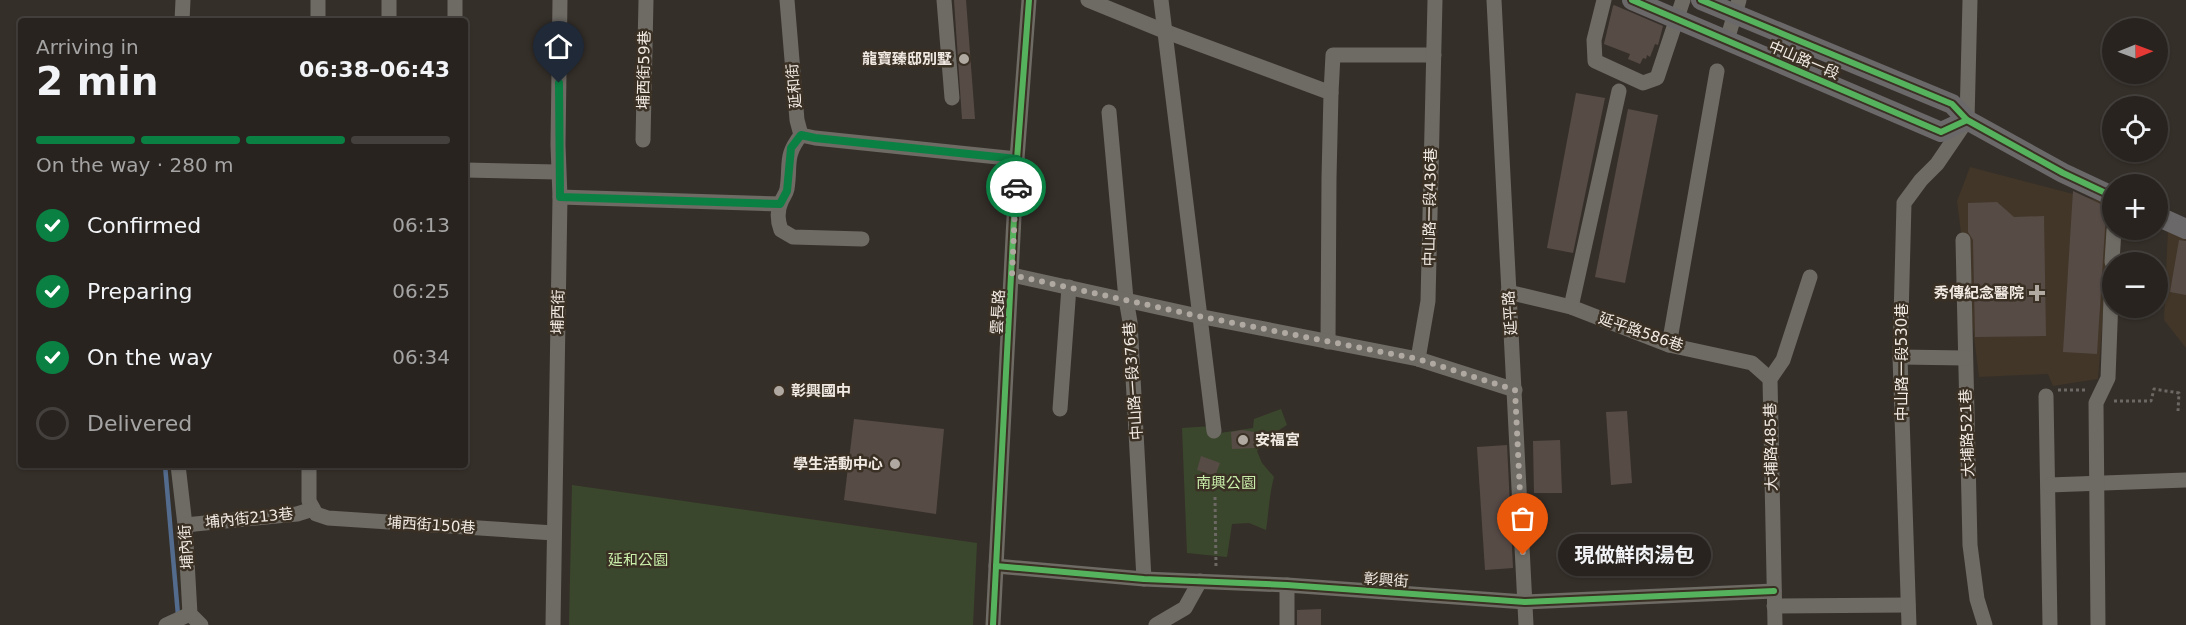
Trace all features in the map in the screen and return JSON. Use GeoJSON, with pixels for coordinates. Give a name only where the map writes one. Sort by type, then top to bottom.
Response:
{"type":"FeatureCollection","features":[{"type":"Feature","properties":{"kind":"main road","name":"中山路一段"},"geometry":{"type":"LineString","coordinates":[[1632,0],[1679,9],[1727,40],[1941,132],[1967,120]]}},
{"type":"Feature","properties":{"kind":"main road","name":"中山路一段"},"geometry":{"type":"LineString","coordinates":[[1701,0],[1737,7],[1952,104],[1967,120],[2063,173],[2102,191]]}},
{"type":"Feature","properties":{"kind":"main road"},"geometry":{"type":"LineString","coordinates":[[2168,221],[2186,229]]}},
{"type":"Feature","properties":{"kind":"street"},"geometry":{"type":"LineString","coordinates":[[182,18],[183,0]]}},
{"type":"Feature","properties":{"kind":"street"},"geometry":{"type":"LineString","coordinates":[[318,0],[318,18]]}},
{"type":"Feature","properties":{"kind":"street"},"geometry":{"type":"LineString","coordinates":[[389,0],[389,18]]}},
{"type":"Feature","properties":{"kind":"street"},"geometry":{"type":"LineString","coordinates":[[455,0],[455,18]]}},
{"type":"Feature","properties":{"kind":"street","name":"埔西街"},"geometry":{"type":"LineString","coordinates":[[553,625],[560,197],[558,172],[560,0]]}},
{"type":"Feature","properties":{"kind":"street","name":"埔西街59巷"},"geometry":{"type":"LineString","coordinates":[[643,140],[646,0]]}},
{"type":"Feature","properties":{"kind":"street","name":"延和街"},"geometry":{"type":"LineString","coordinates":[[786,0],[797,120],[801,135]]}},
{"type":"Feature","properties":{"kind":"street"},"geometry":{"type":"LineString","coordinates":[[944,0],[952,98]]}},
{"type":"Feature","properties":{"kind":"street","name":"雲長路"},"geometry":{"type":"LineString","coordinates":[[993,625],[1017,159],[1029,0]]}},
{"type":"Feature","properties":{"kind":"street"},"geometry":{"type":"LineString","coordinates":[[1088,0],[1331,93]]}},
{"type":"Feature","properties":{"kind":"street"},"geometry":{"type":"LineString","coordinates":[[1161,0],[1198,316],[1214,431]]}},
{"type":"Feature","properties":{"kind":"street","name":"中山路一段436巷"},"geometry":{"type":"LineString","coordinates":[[1418,359],[1428,301],[1435,0]]}},
{"type":"Feature","properties":{"kind":"street","name":"延平路"},"geometry":{"type":"LineString","coordinates":[[1494,0],[1526,625]]}},
{"type":"Feature","properties":{"kind":"street"},"geometry":{"type":"LineString","coordinates":[[1604,0],[1594,40],[1595,62],[1643,83],[1657,78],[1679,9]]}},
{"type":"Feature","properties":{"kind":"street"},"geometry":{"type":"LineString","coordinates":[[1967,120],[1970,0]]}},
{"type":"Feature","properties":{"kind":"street"},"geometry":{"type":"LineString","coordinates":[[1727,40],[1737,7]]}},
{"type":"Feature","properties":{"kind":"street"},"geometry":{"type":"LineString","coordinates":[[1328,342],[1329,177],[1333,55],[1434,55]]}},
{"type":"Feature","properties":{"kind":"street"},"geometry":{"type":"LineString","coordinates":[[1669,345],[1718,71]]}},
{"type":"Feature","properties":{"kind":"street"},"geometry":{"type":"LineString","coordinates":[[1572,307],[1619,91]]}},
{"type":"Feature","properties":{"kind":"street","name":"中山路一段376巷"},"geometry":{"type":"LineString","coordinates":[[1109,112],[1130,322],[1144,579]]}},
{"type":"Feature","properties":{"kind":"street","name":"中山路一段530巷"},"geometry":{"type":"LineString","coordinates":[[1909,625],[1900,357],[1904,203],[1921,180],[1937,164],[1967,120]]}},
{"type":"Feature","properties":{"kind":"street"},"geometry":{"type":"LineString","coordinates":[[862,238],[793,237],[781,231],[778,222],[780,204],[787,191],[791,148],[801,135],[1017,159]]}},
{"type":"Feature","properties":{"kind":"street"},"geometry":{"type":"LineString","coordinates":[[468,170],[558,172]]}},
{"type":"Feature","properties":{"kind":"street"},"geometry":{"type":"LineString","coordinates":[[560,197],[780,204]]}},
{"type":"Feature","properties":{"kind":"street","name":"大埔路521巷"},"geometry":{"type":"LineString","coordinates":[[1963,240],[1970,545],[1977,599],[1985,625]]}},
{"type":"Feature","properties":{"kind":"street"},"geometry":{"type":"LineString","coordinates":[[1012,275],[1198,316],[1418,359],[1515,390]]}},
{"type":"Feature","properties":{"kind":"street"},"geometry":{"type":"LineString","coordinates":[[1770,379],[1783,360],[1810,277]]}},
{"type":"Feature","properties":{"kind":"street"},"geometry":{"type":"LineString","coordinates":[[1060,409],[1069,287]]}},
{"type":"Feature","properties":{"kind":"street","name":"延平路586巷"},"geometry":{"type":"LineString","coordinates":[[1508,292],[1572,307],[1669,345],[1752,363],[1770,379]]}},
{"type":"Feature","properties":{"kind":"street"},"geometry":{"type":"LineString","coordinates":[[2098,625],[2096,403],[2108,378],[2110,318]]}},
{"type":"Feature","properties":{"kind":"street"},"geometry":{"type":"LineString","coordinates":[[1900,357],[1965,358]]}},
{"type":"Feature","properties":{"kind":"street","name":"大埔路485巷"},"geometry":{"type":"LineString","coordinates":[[1770,379],[1775,625]]}},
{"type":"Feature","properties":{"kind":"street"},"geometry":{"type":"LineString","coordinates":[[2046,396],[2050,625]]}},
{"type":"Feature","properties":{"kind":"street","name":"埔內街"},"geometry":{"type":"LineString","coordinates":[[178,468],[195,620]]}},
{"type":"Feature","properties":{"kind":"street"},"geometry":{"type":"LineString","coordinates":[[309,468],[309,501],[313,509]]}},
{"type":"Feature","properties":{"kind":"street"},"geometry":{"type":"LineString","coordinates":[[2049,485],[2186,480]]}},
{"type":"Feature","properties":{"kind":"street","name":"埔西街150巷"},"geometry":{"type":"LineString","coordinates":[[313,509],[316,514],[328,518],[554,533]]}},
{"type":"Feature","properties":{"kind":"street","name":"埔內街213巷"},"geometry":{"type":"LineString","coordinates":[[185,525],[297,514],[313,509]]}},
{"type":"Feature","properties":{"kind":"street","name":"彰興街"},"geometry":{"type":"LineString","coordinates":[[996,566],[1144,579],[1287,585],[1526,602],[1774,598],[1908,605]]}},
{"type":"Feature","properties":{"kind":"street"},"geometry":{"type":"LineString","coordinates":[[1156,625],[1185,608],[1200,581]]}},
{"type":"Feature","properties":{"kind":"street"},"geometry":{"type":"LineString","coordinates":[[1287,585],[1287,625]]}},
{"type":"Feature","properties":{"kind":"street"},"geometry":{"type":"LineString","coordinates":[[166,625],[195,620]]}},
{"type":"Feature","properties":{"kind":"path"},"geometry":{"type":"LineString","coordinates":[[2046,396],[2057,390],[2102,390],[2113,401],[2151,400],[2154,389],[2179,393],[2178,411]]}},
{"type":"Feature","properties":{"kind":"path"},"geometry":{"type":"LineString","coordinates":[[1215,497],[1216,582]]}},
{"type":"Feature","properties":{"kind":"shaded area","name":"秀傳紀念醫院"},"geometry":{"type":"Polygon","coordinates":[[[1970,167],[2102,201],[2102,240],[2109,240],[2108,252],[2102,252],[2103,318],[2098,379],[2053,386],[2048,374],[1979,377],[1957,201],[1970,167]]]}},
{"type":"Feature","properties":{"kind":"shaded area"},"geometry":{"type":"Polygon","coordinates":[[[2168,228],[2186,236],[2186,348],[2164,320],[2168,318],[2168,228]]]}},
{"type":"Feature","properties":{"kind":"green space","name":"南興公園"},"geometry":{"type":"Polygon","coordinates":[[[1281,409],[1287,425],[1264,440],[1257,451],[1262,463],[1274,477],[1266,530],[1249,523],[1232,524],[1227,557],[1187,553],[1182,428],[1212,426],[1220,433],[1253,428],[1254,419],[1281,409]]]}},
{"type":"Feature","properties":{"kind":"green space","name":"延和公園"},"geometry":{"type":"Polygon","coordinates":[[[572,485],[977,543],[973,625],[569,625],[572,485]]]}},
{"type":"Feature","properties":{"kind":"building","name":"龍寶臻邸別墅"},"geometry":{"type":"Polygon","coordinates":[[[954,0],[966,0],[975,119],[962,119],[954,0]]]}},
{"type":"Feature","properties":{"kind":"building"},"geometry":{"type":"Polygon","coordinates":[[[1614,5],[1663,26],[1658,45],[1655,44],[1650,57],[1647,55],[1640,64],[1628,59],[1630,54],[1604,44],[1614,5]]]}},
{"type":"Feature","properties":{"kind":"building"},"geometry":{"type":"Polygon","coordinates":[[[1576,93],[1605,98],[1573,253],[1547,248],[1576,93]]]}},
{"type":"Feature","properties":{"kind":"building"},"geometry":{"type":"Polygon","coordinates":[[[1628,109],[1658,115],[1625,283],[1595,277],[1628,109]]]}},
{"type":"Feature","properties":{"kind":"building"},"geometry":{"type":"Polygon","coordinates":[[[2073,191],[2102,205],[2102,240],[2104,240],[2097,354],[2063,352],[2073,191]]]}},
{"type":"Feature","properties":{"kind":"building"},"geometry":{"type":"Polygon","coordinates":[[[1997,202],[2014,217],[2044,216],[2046,336],[1975,337],[1973,240],[1968,232],[1968,203],[1997,202]]]}},
{"type":"Feature","properties":{"kind":"building"},"geometry":{"type":"Polygon","coordinates":[[[2179,240],[2186,241],[2186,295],[2170,292],[2179,240]]]}},
{"type":"Feature","properties":{"kind":"building"},"geometry":{"type":"Polygon","coordinates":[[[1627,411],[1632,483],[1611,485],[1606,412],[1627,411]]]}},
{"type":"Feature","properties":{"kind":"building","name":"學生活動中心"},"geometry":{"type":"Polygon","coordinates":[[[854,419],[944,429],[936,514],[844,500],[854,419]]]}},
{"type":"Feature","properties":{"kind":"building","name":"安福宮"},"geometry":{"type":"Polygon","coordinates":[[[1242,430],[1254,432],[1255,448],[1232,449],[1231,432],[1242,430]]]}},
{"type":"Feature","properties":{"kind":"building"},"geometry":{"type":"Polygon","coordinates":[[[1560,440],[1562,493],[1534,493],[1533,441],[1560,440]]]}},
{"type":"Feature","properties":{"kind":"building"},"geometry":{"type":"Polygon","coordinates":[[[1507,445],[1513,568],[1485,570],[1477,447],[1507,445]]]}},
{"type":"Feature","properties":{"kind":"building"},"geometry":{"type":"Polygon","coordinates":[[[1201,456],[1220,463],[1215,476],[1197,470],[1201,456]]]}},
{"type":"Feature","properties":{"kind":"building"},"geometry":{"type":"Polygon","coordinates":[[[1321,609],[1321,625],[1297,625],[1297,610],[1321,609]]]}},
{"type":"Feature","properties":{"kind":"waterway"},"geometry":{"type":"LineString","coordinates":[[165,468],[178,615]]}},
{"type":"Feature","properties":{"kind":"cycle path"},"geometry":{"type":"LineString","coordinates":[[993,625],[1017,159],[1029,0]]}},
{"type":"Feature","properties":{"kind":"cycle path"},"geometry":{"type":"LineString","coordinates":[[1632,0],[1941,132],[1967,120]]}},
{"type":"Feature","properties":{"kind":"cycle path"},"geometry":{"type":"LineString","coordinates":[[1701,0],[1952,104],[1967,120],[2063,173],[2102,191]]}},
{"type":"Feature","properties":{"kind":"cycle path"},"geometry":{"type":"LineString","coordinates":[[996,566],[1144,579],[1287,585],[1525,602],[1774,591]]}},
{"type":"Feature","properties":{"kind":"way so far"},"geometry":{"type":"LineString","coordinates":[[1016,187],[1012,275],[1198,316],[1418,359],[1515,390],[1523,555]]}},
{"type":"Feature","properties":{"kind":"place","name":"龍寶臻邸別墅"},"geometry":{"type":"Point","coordinates":[964,59]}},
{"type":"Feature","properties":{"kind":"place","name":"秀傳紀念醫院"},"geometry":{"type":"Point","coordinates":[2037,293]}},
{"type":"Feature","properties":{"kind":"place","name":"彰興國中"},"geometry":{"type":"Point","coordinates":[779,391]}},
{"type":"Feature","properties":{"kind":"place","name":"安福宮"},"geometry":{"type":"Point","coordinates":[1243,440]}},
{"type":"Feature","properties":{"kind":"place","name":"學生活動中心"},"geometry":{"type":"Point","coordinates":[895,464]}},
{"type":"Feature","properties":{"kind":"place","name":"現做鮮肉湯包"},"geometry":{"type":"Point","coordinates":[1523,555]}},
{"type":"Feature","properties":{"kind":"route"},"geometry":{"type":"LineString","coordinates":[[559,83],[560,197],[780,204],[787,191],[788,160],[791,148],[801,135],[1017,159],[1016,187]]}}]}
